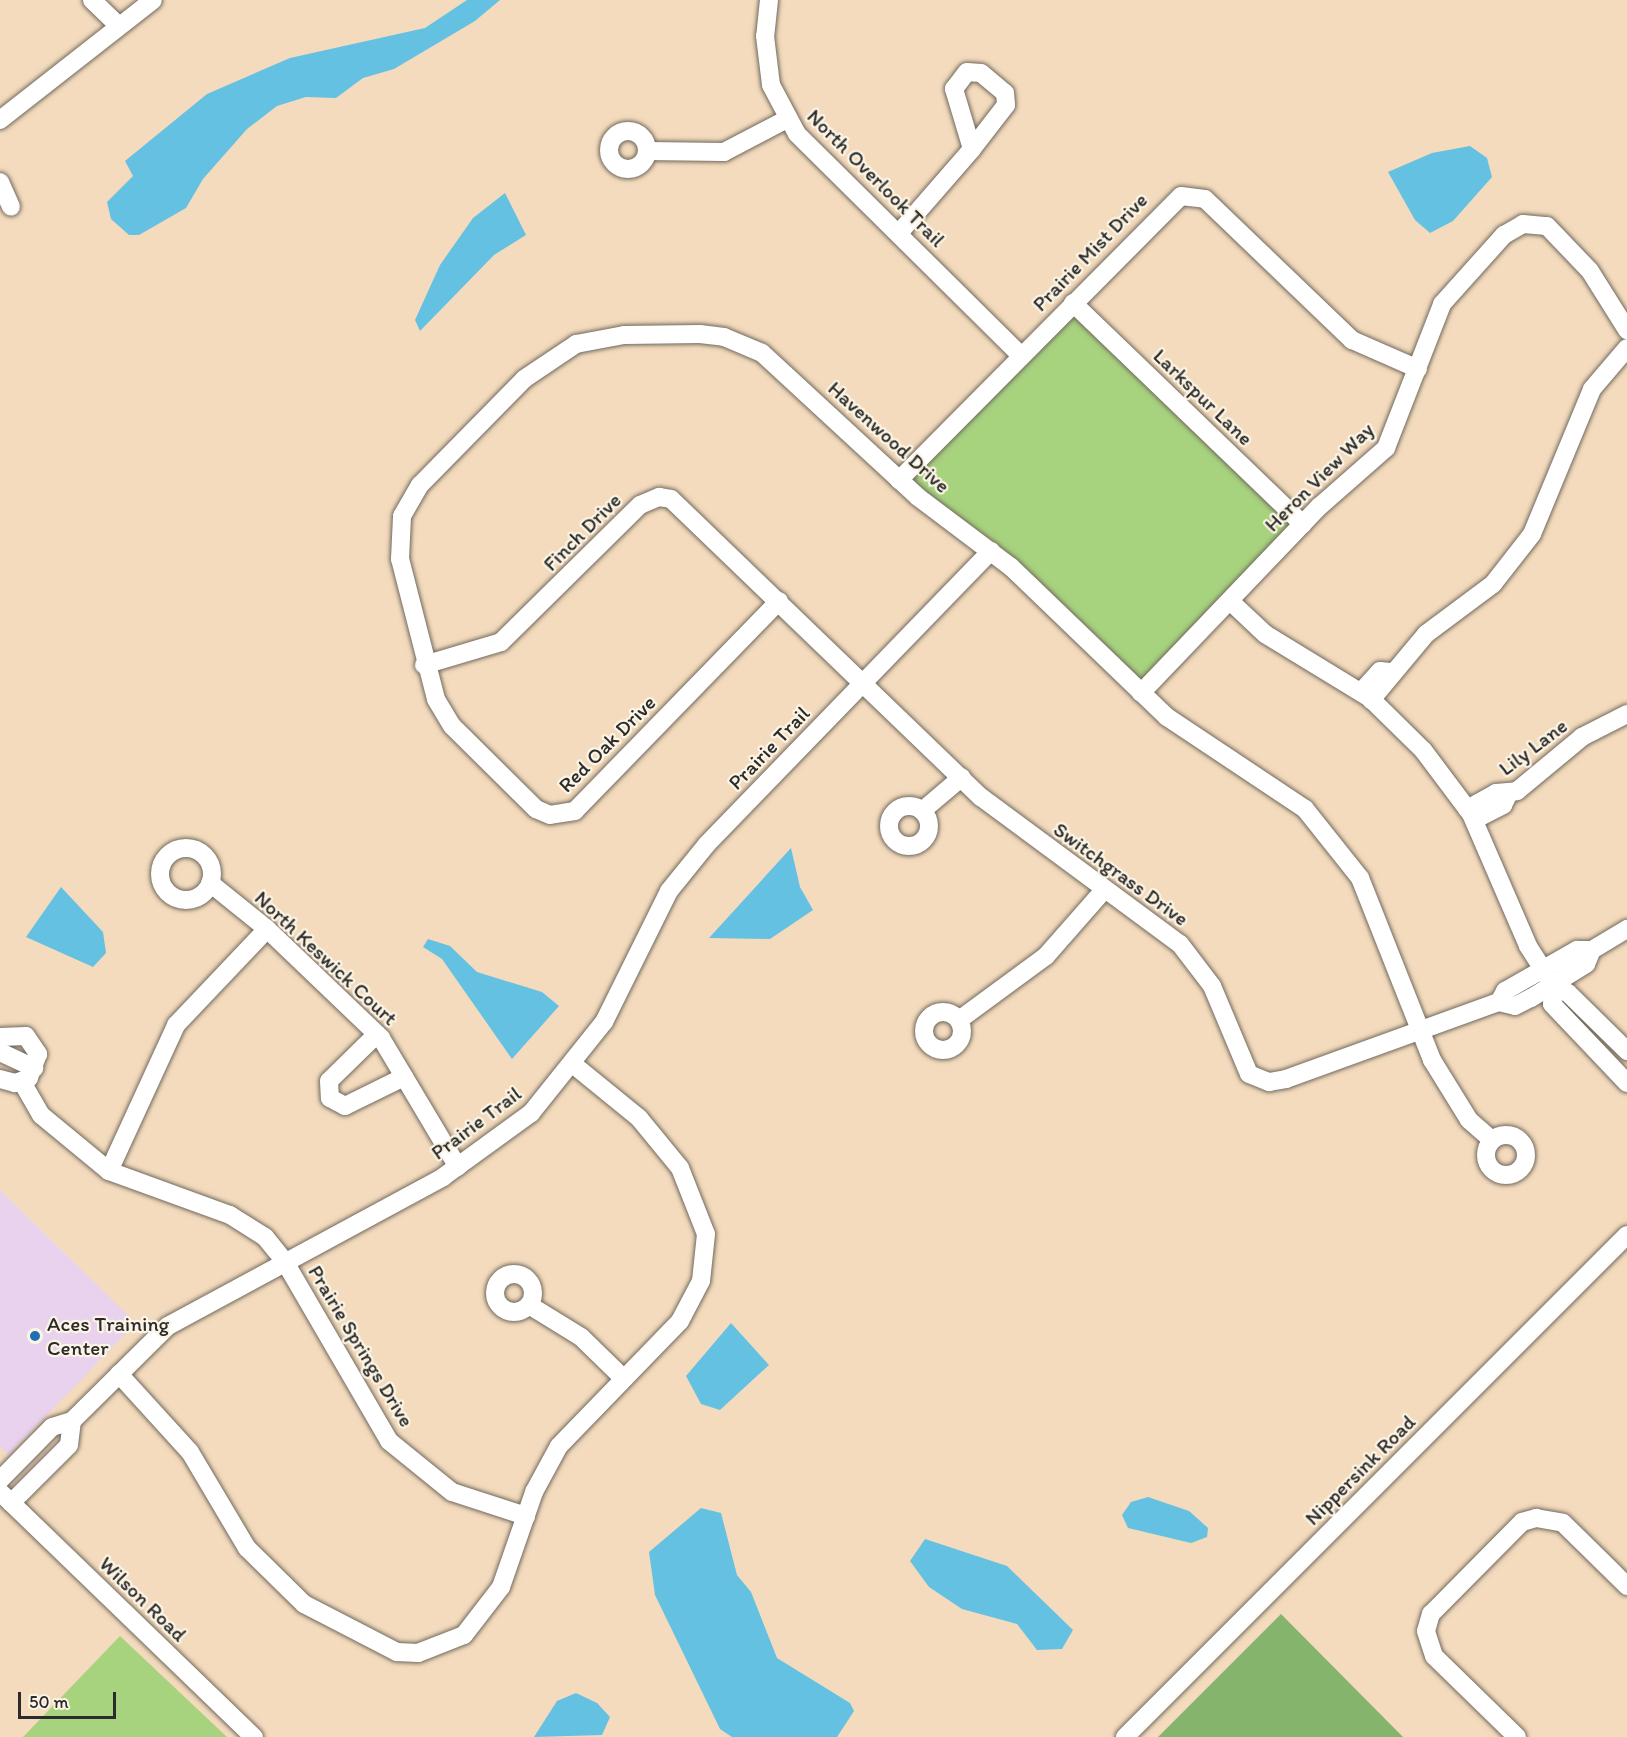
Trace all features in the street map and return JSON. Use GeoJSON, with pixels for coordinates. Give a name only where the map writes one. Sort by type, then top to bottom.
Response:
{"type":"FeatureCollection","features":[{"type":"Feature","properties":{"kind":"street"},"geometry":{"type":"LineString","coordinates":[[92,0],[118,25]]}},
{"type":"Feature","properties":{"kind":"street"},"geometry":{"type":"LineString","coordinates":[[0,120],[118,25],[153,0]]}},
{"type":"Feature","properties":{"kind":"street","name":"North Overlook Trail"},"geometry":{"type":"LineString","coordinates":[[769,0],[765,36],[771,85],[787,119],[1021,356]]}},
{"type":"Feature","properties":{"kind":"street"},"geometry":{"type":"LineString","coordinates":[[648,151],[724,152],[787,119]]}},
{"type":"Feature","properties":{"kind":"street"},"geometry":{"type":"LineString","coordinates":[[899,233],[972,149]]}},
{"type":"Feature","properties":{"kind":"street"},"geometry":{"type":"LineString","coordinates":[[0,182],[11,207]]}},
{"type":"Feature","properties":{"kind":"street","name":"Prairie Mist Drive"},"geometry":{"type":"LineString","coordinates":[[899,480],[1169,202],[1191,195],[1206,199],[1352,340],[1418,369]]}},
{"type":"Feature","properties":{"kind":"street","name":"Heron View Way"},"geometry":{"type":"LineString","coordinates":[[1141,693],[1303,524],[1386,448],[1418,369],[1432,326],[1455,286],[1504,235],[1530,222],[1547,226],[1590,271],[1627,330]]}},
{"type":"Feature","properties":{"kind":"street","name":"Larkspur Lane"},"geometry":{"type":"LineString","coordinates":[[1073,303],[1303,524]]}},
{"type":"Feature","properties":{"kind":"street","name":"Havenwood Drive"},"geometry":{"type":"LineString","coordinates":[[424,665],[400,559],[399,532],[409,501],[524,379],[576,344],[624,335],[724,337],[779,367],[899,480],[991,551],[1167,717],[1305,809],[1345,854],[1378,912],[1421,1029],[1453,1098],[1492,1140]]}},
{"type":"Feature","properties":{"kind":"street"},"geometry":{"type":"LineString","coordinates":[[1366,696],[1380,671],[1390,672],[1426,634],[1493,584],[1532,534],[1592,389],[1627,348]]}},
{"type":"Feature","properties":{"kind":"street","name":"Finch Drive"},"geometry":{"type":"LineString","coordinates":[[424,665],[481,649],[517,630],[640,505],[660,497],[678,503],[864,683]]}},
{"type":"Feature","properties":{"kind":"street","name":"Prairie Trail"},"geometry":{"type":"LineString","coordinates":[[0,1480],[52,1427],[72,1421],[168,1326],[458,1167],[531,1113],[574,1065],[604,1022],[669,891],[707,844],[991,551]]}},
{"type":"Feature","properties":{"kind":"street","name":"Red Oak Drive"},"geometry":{"type":"LineString","coordinates":[[424,665],[452,726],[536,809],[563,815],[575,811],[779,601]]}},
{"type":"Feature","properties":{"kind":"street"},"geometry":{"type":"LineString","coordinates":[[1230,601],[1265,634],[1366,696],[1423,750],[1470,814],[1554,987],[1627,1083]]}},
{"type":"Feature","properties":{"kind":"street","name":"Switchgrass Drive"},"geometry":{"type":"LineString","coordinates":[[864,683],[962,777],[1104,890],[1162,928],[1196,962],[1212,986],[1242,1065],[1258,1079],[1286,1079],[1499,1002],[1515,1006],[1554,987],[1586,964],[1592,950],[1627,929]]}},
{"type":"Feature","properties":{"kind":"street","name":"Lily Lane"},"geometry":{"type":"LineString","coordinates":[[1470,814],[1496,792],[1508,795],[1582,737],[1627,714]]}},
{"type":"Feature","properties":{"kind":"street"},"geometry":{"type":"LineString","coordinates":[[922,811],[962,777]]}},
{"type":"Feature","properties":{"kind":"street","name":"North Keswick Court"},"geometry":{"type":"LineString","coordinates":[[210,883],[267,929],[377,1034],[458,1167]]}},
{"type":"Feature","properties":{"kind":"street"},"geometry":{"type":"LineString","coordinates":[[958,1020],[1046,956],[1104,890]]}},
{"type":"Feature","properties":{"kind":"street"},"geometry":{"type":"LineString","coordinates":[[109,1171],[176,1025],[267,929]]}},
{"type":"Feature","properties":{"kind":"street"},"geometry":{"type":"LineString","coordinates":[[1554,987],[1627,1051]]}},
{"type":"Feature","properties":{"kind":"street"},"geometry":{"type":"LineString","coordinates":[[0,1037],[19,1033],[32,1040],[38,1054],[28,1075]]}},
{"type":"Feature","properties":{"kind":"street"},"geometry":{"type":"LineString","coordinates":[[377,1034],[329,1081],[330,1098],[345,1106],[404,1077]]}},
{"type":"Feature","properties":{"kind":"street"},"geometry":{"type":"LineString","coordinates":[[0,1052],[28,1075]]}},
{"type":"Feature","properties":{"kind":"street"},"geometry":{"type":"LineString","coordinates":[[119,1374],[190,1452],[247,1548],[304,1604],[397,1652],[443,1647],[479,1621],[501,1587],[526,1516],[560,1446],[692,1304],[701,1281],[706,1234],[697,1203],[659,1141],[574,1065]]}},
{"type":"Feature","properties":{"kind":"street"},"geometry":{"type":"LineString","coordinates":[[0,1079],[28,1075]]}},
{"type":"Feature","properties":{"kind":"street","name":"Prairie Springs Drive"},"geometry":{"type":"LineString","coordinates":[[28,1075],[41,1115],[109,1171],[247,1223],[285,1262],[389,1441],[452,1491],[526,1516]]}},
{"type":"Feature","properties":{"kind":"street","name":"Nippersink Road"},"geometry":{"type":"LineString","coordinates":[[1125,1737],[1627,1235]]}},
{"type":"Feature","properties":{"kind":"street"},"geometry":{"type":"LineString","coordinates":[[529,1305],[580,1337],[622,1377]]}},
{"type":"Feature","properties":{"kind":"street"},"geometry":{"type":"LineString","coordinates":[[6,1498],[69,1445],[72,1421]]}},
{"type":"Feature","properties":{"kind":"street","name":"Wilson Road"},"geometry":{"type":"LineString","coordinates":[[6,1498],[254,1737]]}},
{"type":"Feature","properties":{"kind":"street"},"geometry":{"type":"LineString","coordinates":[[1518,1737],[1434,1656],[1426,1630],[1431,1614],[1522,1522],[1551,1517],[1627,1586]]}},
{"type":"Feature","properties":{"kind":"shaded area"},"geometry":{"type":"Polygon","coordinates":[[[0,1190],[136,1323],[8,1455],[0,1446],[0,1190]]]}},
{"type":"Feature","properties":{"kind":"green space"},"geometry":{"type":"Polygon","coordinates":[[[1072,313],[1294,526],[1140,683],[998,545],[909,481],[1072,313]]]}},
{"type":"Feature","properties":{"kind":"green space"},"geometry":{"type":"Polygon","coordinates":[[[1281,1614],[1403,1737],[1158,1737],[1281,1614]]]}},
{"type":"Feature","properties":{"kind":"green space"},"geometry":{"type":"Polygon","coordinates":[[[120,1636],[227,1737],[23,1737],[120,1636]]]}},
{"type":"Feature","properties":{"kind":"water"},"geometry":{"type":"Polygon","coordinates":[[[467,0],[500,0],[475,21],[394,69],[363,78],[336,98],[306,97],[277,106],[247,129],[203,179],[186,208],[139,235],[129,235],[111,219],[107,202],[133,176],[125,161],[207,94],[290,58],[425,28],[467,0]]]}},
{"type":"Feature","properties":{"kind":"water"},"geometry":{"type":"Polygon","coordinates":[[[1470,146],[1487,158],[1492,177],[1453,221],[1430,233],[1415,220],[1388,172],[1432,153],[1470,146]]]}},
{"type":"Feature","properties":{"kind":"water"},"geometry":{"type":"Polygon","coordinates":[[[505,193],[526,235],[494,255],[420,331],[415,320],[440,265],[473,218],[505,193]]]}},
{"type":"Feature","properties":{"kind":"water"},"geometry":{"type":"Polygon","coordinates":[[[791,848],[800,887],[813,910],[770,939],[709,938],[791,848]]]}},
{"type":"Feature","properties":{"kind":"water"},"geometry":{"type":"Polygon","coordinates":[[[61,887],[103,932],[106,953],[93,967],[26,937],[61,887]]]}},
{"type":"Feature","properties":{"kind":"water"},"geometry":{"type":"Polygon","coordinates":[[[428,939],[450,946],[477,972],[542,992],[559,1006],[512,1059],[442,959],[423,947],[428,939]]]}},
{"type":"Feature","properties":{"kind":"water"},"geometry":{"type":"Polygon","coordinates":[[[731,1323],[769,1365],[720,1410],[701,1404],[686,1376],[731,1323]]]}},
{"type":"Feature","properties":{"kind":"water"},"geometry":{"type":"Polygon","coordinates":[[[1148,1497],[1189,1511],[1208,1528],[1207,1537],[1191,1543],[1128,1528],[1122,1515],[1131,1502],[1148,1497]]]}},
{"type":"Feature","properties":{"kind":"water"},"geometry":{"type":"Polygon","coordinates":[[[701,1508],[721,1513],[737,1575],[751,1592],[777,1658],[850,1703],[854,1711],[837,1737],[732,1737],[720,1729],[655,1595],[649,1552],[701,1508]]]}},
{"type":"Feature","properties":{"kind":"water"},"geometry":{"type":"Polygon","coordinates":[[[925,1539],[1007,1566],[1073,1630],[1062,1649],[1037,1650],[1017,1624],[962,1609],[929,1587],[910,1561],[925,1539]]]}},
{"type":"Feature","properties":{"kind":"water"},"geometry":{"type":"Polygon","coordinates":[[[576,1693],[597,1703],[610,1717],[602,1735],[534,1737],[557,1701],[576,1693]]]}},
{"type":"Feature","properties":{"kind":"place","name":"Aces Training Center"},"geometry":{"type":"Point","coordinates":[35,1336]}}]}
